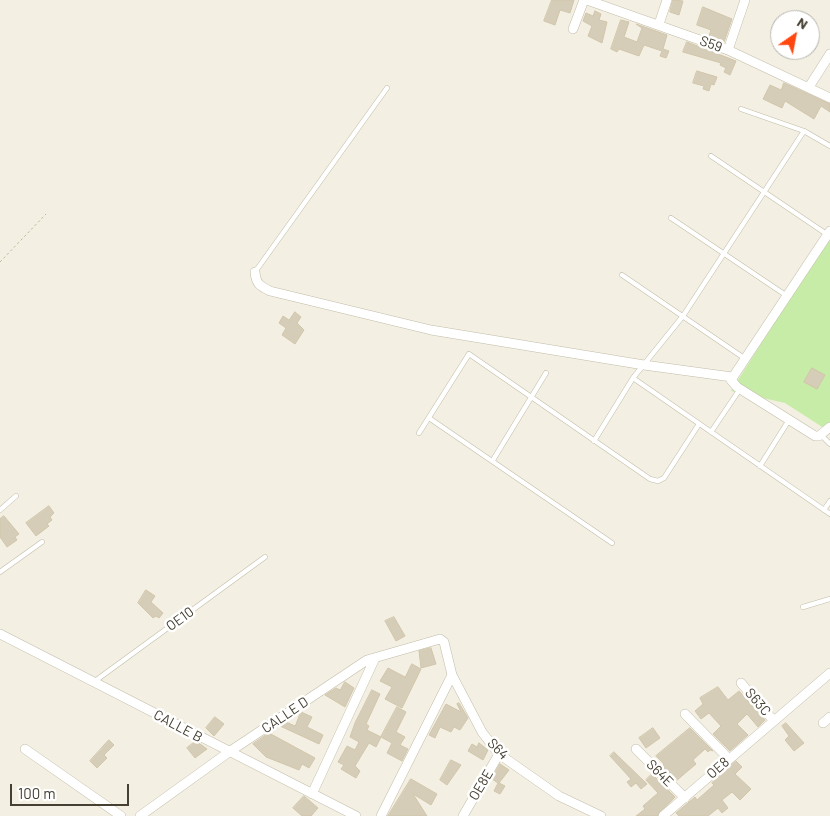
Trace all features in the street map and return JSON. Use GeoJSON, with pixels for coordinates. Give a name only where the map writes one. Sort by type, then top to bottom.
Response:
{"type":"FeatureCollection","features":[{"type":"Feature","properties":{"kind":"street","name":"S59"},"geometry":{"type":"LineString","coordinates":[[586,0],[659,24],[728,50],[830,98]]}},
{"type":"Feature","properties":{"kind":"street"},"geometry":{"type":"LineString","coordinates":[[573,29],[586,0]]}},
{"type":"Feature","properties":{"kind":"street"},"geometry":{"type":"LineString","coordinates":[[659,24],[667,0]]}},
{"type":"Feature","properties":{"kind":"street"},"geometry":{"type":"LineString","coordinates":[[728,50],[745,0]]}},
{"type":"Feature","properties":{"kind":"street"},"geometry":{"type":"LineString","coordinates":[[809,88],[830,54]]}},
{"type":"Feature","properties":{"kind":"street"},"geometry":{"type":"LineString","coordinates":[[829,233],[732,377],[734,384],[740,389],[815,436],[820,435],[830,427]]}},
{"type":"Feature","properties":{"kind":"street"},"geometry":{"type":"LineString","coordinates":[[256,272],[256,281],[260,286],[270,291],[422,328],[644,365],[732,377]]}},
{"type":"Feature","properties":{"kind":"street","name":"CALLE B"},"geometry":{"type":"LineString","coordinates":[[0,634],[356,816]]}},
{"type":"Feature","properties":{"kind":"street","name":"CALLE D"},"geometry":{"type":"LineString","coordinates":[[140,816],[229,752],[367,660],[438,639],[442,640]]}},
{"type":"Feature","properties":{"kind":"street","name":"S64"},"geometry":{"type":"LineString","coordinates":[[442,640],[452,675],[482,732],[499,754],[559,796],[601,816]]}},
{"type":"Feature","properties":{"kind":"street"},"geometry":{"type":"LineString","coordinates":[[312,794],[375,658]]}},
{"type":"Feature","properties":{"kind":"street","name":"OE8"},"geometry":{"type":"LineString","coordinates":[[663,816],[830,673]]}},
{"type":"Feature","properties":{"kind":"street"},"geometry":{"type":"LineString","coordinates":[[381,816],[452,675]]}},
{"type":"Feature","properties":{"kind":"street","name":"S63C"},"geometry":{"type":"LineString","coordinates":[[742,683],[774,721]]}},
{"type":"Feature","properties":{"kind":"street"},"geometry":{"type":"LineString","coordinates":[[685,714],[729,759]]}},
{"type":"Feature","properties":{"kind":"street"},"geometry":{"type":"LineString","coordinates":[[25,748],[121,816]]}},
{"type":"Feature","properties":{"kind":"street","name":"S64E"},"geometry":{"type":"LineString","coordinates":[[636,749],[684,798]]}},
{"type":"Feature","properties":{"kind":"street","name":"OE8E"},"geometry":{"type":"LineString","coordinates":[[463,816],[499,754]]}},
{"type":"Feature","properties":{"kind":"lane"},"geometry":{"type":"LineString","coordinates":[[256,272],[387,88]]}},
{"type":"Feature","properties":{"kind":"lane"},"geometry":{"type":"LineString","coordinates":[[741,109],[804,131],[830,146]]}},
{"type":"Feature","properties":{"kind":"lane"},"geometry":{"type":"LineString","coordinates":[[594,441],[633,378],[682,316],[804,131]]}},
{"type":"Feature","properties":{"kind":"lane"},"geometry":{"type":"LineString","coordinates":[[711,156],[829,233]]}},
{"type":"Feature","properties":{"kind":"lane"},"geometry":{"type":"LineString","coordinates":[[671,218],[787,296]]}},
{"type":"Feature","properties":{"kind":"lane"},"geometry":{"type":"LineString","coordinates":[[622,275],[744,358]]}},
{"type":"Feature","properties":{"kind":"lane"},"geometry":{"type":"LineString","coordinates":[[419,433],[469,354],[650,479],[658,481],[664,478],[699,424]]}},
{"type":"Feature","properties":{"kind":"lane"},"geometry":{"type":"LineString","coordinates":[[493,460],[533,399],[546,373]]}},
{"type":"Feature","properties":{"kind":"lane"},"geometry":{"type":"LineString","coordinates":[[633,378],[830,514]]}},
{"type":"Feature","properties":{"kind":"lane"},"geometry":{"type":"LineString","coordinates":[[711,432],[740,389]]}},
{"type":"Feature","properties":{"kind":"lane"},"geometry":{"type":"LineString","coordinates":[[429,418],[612,543]]}},
{"type":"Feature","properties":{"kind":"lane"},"geometry":{"type":"LineString","coordinates":[[760,466],[789,420]]}},
{"type":"Feature","properties":{"kind":"lane"},"geometry":{"type":"LineString","coordinates":[[820,435],[830,444]]}},
{"type":"Feature","properties":{"kind":"lane"},"geometry":{"type":"LineString","coordinates":[[0,510],[16,496]]}},
{"type":"Feature","properties":{"kind":"lane"},"geometry":{"type":"LineString","coordinates":[[824,510],[830,500]]}},
{"type":"Feature","properties":{"kind":"lane"},"geometry":{"type":"LineString","coordinates":[[0,572],[42,542]]}},
{"type":"Feature","properties":{"kind":"lane","name":"OE10"},"geometry":{"type":"LineString","coordinates":[[94,682],[266,557]]}},
{"type":"Feature","properties":{"kind":"lane"},"geometry":{"type":"LineString","coordinates":[[803,607],[830,599]]}},
{"type":"Feature","properties":{"kind":"path"},"geometry":{"type":"LineString","coordinates":[[0,262],[46,214]]}},
{"type":"Feature","properties":{"kind":"green space"},"geometry":{"type":"Polygon","coordinates":[[[830,235],[830,432],[785,403],[731,391],[830,235]]]}},
{"type":"Feature","properties":{"kind":"building"},"geometry":{"type":"Polygon","coordinates":[[[552,0],[574,0],[570,13],[560,10],[555,25],[544,21],[552,0]]]}},
{"type":"Feature","properties":{"kind":"building"},"geometry":{"type":"Polygon","coordinates":[[[673,0],[683,1],[679,15],[670,12],[673,0]]]}},
{"type":"Feature","properties":{"kind":"building"},"geometry":{"type":"Polygon","coordinates":[[[703,7],[732,19],[724,42],[709,36],[711,30],[697,25],[703,7]]]}},
{"type":"Feature","properties":{"kind":"building"},"geometry":{"type":"Polygon","coordinates":[[[595,11],[601,14],[599,20],[607,22],[602,43],[588,36],[592,26],[583,21],[586,13],[593,16],[595,11]]]}},
{"type":"Feature","properties":{"kind":"building"},"geometry":{"type":"Polygon","coordinates":[[[621,20],[629,22],[624,37],[637,42],[642,28],[636,24],[667,35],[663,49],[669,51],[666,58],[660,56],[662,51],[644,45],[639,56],[619,49],[617,52],[611,49],[621,20]]]}},
{"type":"Feature","properties":{"kind":"building"},"geometry":{"type":"Polygon","coordinates":[[[687,42],[736,61],[730,75],[724,72],[726,68],[720,65],[721,63],[683,52],[687,42]]]}},
{"type":"Feature","properties":{"kind":"building"},"geometry":{"type":"Polygon","coordinates":[[[697,71],[717,77],[714,85],[711,84],[709,91],[703,89],[704,86],[693,83],[697,71]]]}},
{"type":"Feature","properties":{"kind":"building"},"geometry":{"type":"Polygon","coordinates":[[[784,83],[830,104],[830,112],[821,106],[814,119],[785,101],[782,108],[763,99],[770,85],[781,90],[784,83]]]}},
{"type":"Feature","properties":{"kind":"building"},"geometry":{"type":"Polygon","coordinates":[[[295,312],[301,317],[297,323],[304,330],[295,344],[282,335],[286,328],[279,323],[283,316],[289,320],[295,312]]]}},
{"type":"Feature","properties":{"kind":"building"},"geometry":{"type":"Polygon","coordinates":[[[812,368],[825,375],[817,389],[804,382],[812,368]]]}},
{"type":"Feature","properties":{"kind":"building"},"geometry":{"type":"Polygon","coordinates":[[[49,506],[54,513],[50,517],[52,520],[47,524],[49,526],[36,536],[26,523],[49,506]]]}},
{"type":"Feature","properties":{"kind":"building"},"geometry":{"type":"Polygon","coordinates":[[[4,516],[19,534],[15,537],[17,540],[7,547],[0,537],[0,519],[4,516]]]}},
{"type":"Feature","properties":{"kind":"building"},"geometry":{"type":"Polygon","coordinates":[[[146,590],[155,596],[151,602],[163,613],[159,618],[156,616],[153,618],[138,603],[146,590]]]}},
{"type":"Feature","properties":{"kind":"building"},"geometry":{"type":"Polygon","coordinates":[[[394,617],[405,636],[396,641],[385,621],[394,617]]]}},
{"type":"Feature","properties":{"kind":"building"},"geometry":{"type":"Polygon","coordinates":[[[431,648],[436,664],[421,668],[419,651],[431,648]]]}},
{"type":"Feature","properties":{"kind":"building"},"geometry":{"type":"Polygon","coordinates":[[[412,664],[421,669],[402,708],[385,699],[392,687],[380,681],[388,668],[405,677],[412,664]]]}},
{"type":"Feature","properties":{"kind":"building"},"geometry":{"type":"Polygon","coordinates":[[[345,682],[354,688],[345,707],[325,695],[336,688],[340,690],[345,682]]]}},
{"type":"Feature","properties":{"kind":"building"},"geometry":{"type":"Polygon","coordinates":[[[718,687],[728,700],[739,691],[765,720],[758,727],[747,714],[737,724],[748,735],[730,751],[713,734],[721,726],[709,713],[701,719],[695,711],[703,704],[700,698],[718,687]]]}},
{"type":"Feature","properties":{"kind":"building"},"geometry":{"type":"Polygon","coordinates":[[[372,690],[380,694],[366,724],[369,726],[367,730],[381,737],[376,747],[369,743],[355,766],[360,771],[356,778],[341,769],[344,765],[338,762],[347,746],[355,750],[359,742],[350,737],[372,690]]]}},
{"type":"Feature","properties":{"kind":"building"},"geometry":{"type":"Polygon","coordinates":[[[459,703],[468,718],[460,730],[454,727],[451,732],[440,727],[435,738],[429,735],[446,704],[461,712],[457,704],[459,703]]]}},
{"type":"Feature","properties":{"kind":"building"},"geometry":{"type":"Polygon","coordinates":[[[397,707],[406,712],[396,732],[405,737],[400,745],[408,749],[402,761],[387,753],[392,743],[381,737],[397,707]]]}},
{"type":"Feature","properties":{"kind":"building"},"geometry":{"type":"Polygon","coordinates":[[[301,712],[312,717],[307,727],[323,735],[319,744],[280,726],[286,722],[295,726],[301,712]]]}},
{"type":"Feature","properties":{"kind":"building"},"geometry":{"type":"Polygon","coordinates":[[[215,717],[224,724],[214,736],[206,728],[215,717]]]}},
{"type":"Feature","properties":{"kind":"building"},"geometry":{"type":"Polygon","coordinates":[[[786,723],[804,743],[794,751],[785,740],[789,736],[782,726],[786,723]]]}},
{"type":"Feature","properties":{"kind":"building"},"geometry":{"type":"Polygon","coordinates":[[[653,728],[660,738],[646,748],[639,738],[653,728]]]}},
{"type":"Feature","properties":{"kind":"building"},"geometry":{"type":"Polygon","coordinates":[[[690,728],[713,751],[710,750],[708,752],[705,749],[693,760],[696,764],[676,781],[662,766],[664,764],[656,756],[690,728]]]}},
{"type":"Feature","properties":{"kind":"building"},"geometry":{"type":"Polygon","coordinates":[[[269,733],[315,758],[309,768],[302,764],[299,770],[266,757],[253,744],[269,733]]]}},
{"type":"Feature","properties":{"kind":"building"},"geometry":{"type":"Polygon","coordinates":[[[109,740],[114,745],[104,755],[107,758],[97,768],[90,761],[109,740]]]}},
{"type":"Feature","properties":{"kind":"building"},"geometry":{"type":"Polygon","coordinates":[[[196,741],[207,749],[195,758],[187,748],[196,741]]]}},
{"type":"Feature","properties":{"kind":"building"},"geometry":{"type":"Polygon","coordinates":[[[479,743],[488,750],[483,760],[468,751],[472,744],[477,747],[479,743]]]}},
{"type":"Feature","properties":{"kind":"building"},"geometry":{"type":"Polygon","coordinates":[[[614,752],[647,784],[641,789],[636,783],[631,787],[627,782],[631,779],[610,756],[614,752]]]}},
{"type":"Feature","properties":{"kind":"building"},"geometry":{"type":"Polygon","coordinates":[[[451,760],[461,765],[447,785],[440,780],[451,760]]]}},
{"type":"Feature","properties":{"kind":"building"},"geometry":{"type":"Polygon","coordinates":[[[736,761],[742,767],[735,774],[751,789],[740,800],[732,792],[722,800],[728,808],[722,813],[718,808],[708,816],[679,816],[676,813],[695,797],[697,800],[736,761]]]}},
{"type":"Feature","properties":{"kind":"building"},"geometry":{"type":"Polygon","coordinates":[[[500,764],[509,770],[499,783],[505,786],[500,794],[494,791],[498,783],[492,779],[500,764]]]}},
{"type":"Feature","properties":{"kind":"building"},"geometry":{"type":"Polygon","coordinates":[[[652,774],[675,797],[657,816],[636,816],[645,809],[643,806],[658,793],[646,780],[652,774]]]}},
{"type":"Feature","properties":{"kind":"building"},"geometry":{"type":"Polygon","coordinates":[[[411,779],[437,794],[431,805],[413,794],[427,816],[388,816],[411,779]]]}},
{"type":"Feature","properties":{"kind":"building"},"geometry":{"type":"Polygon","coordinates":[[[304,796],[318,808],[311,816],[302,816],[293,808],[304,796]]]}}]}
